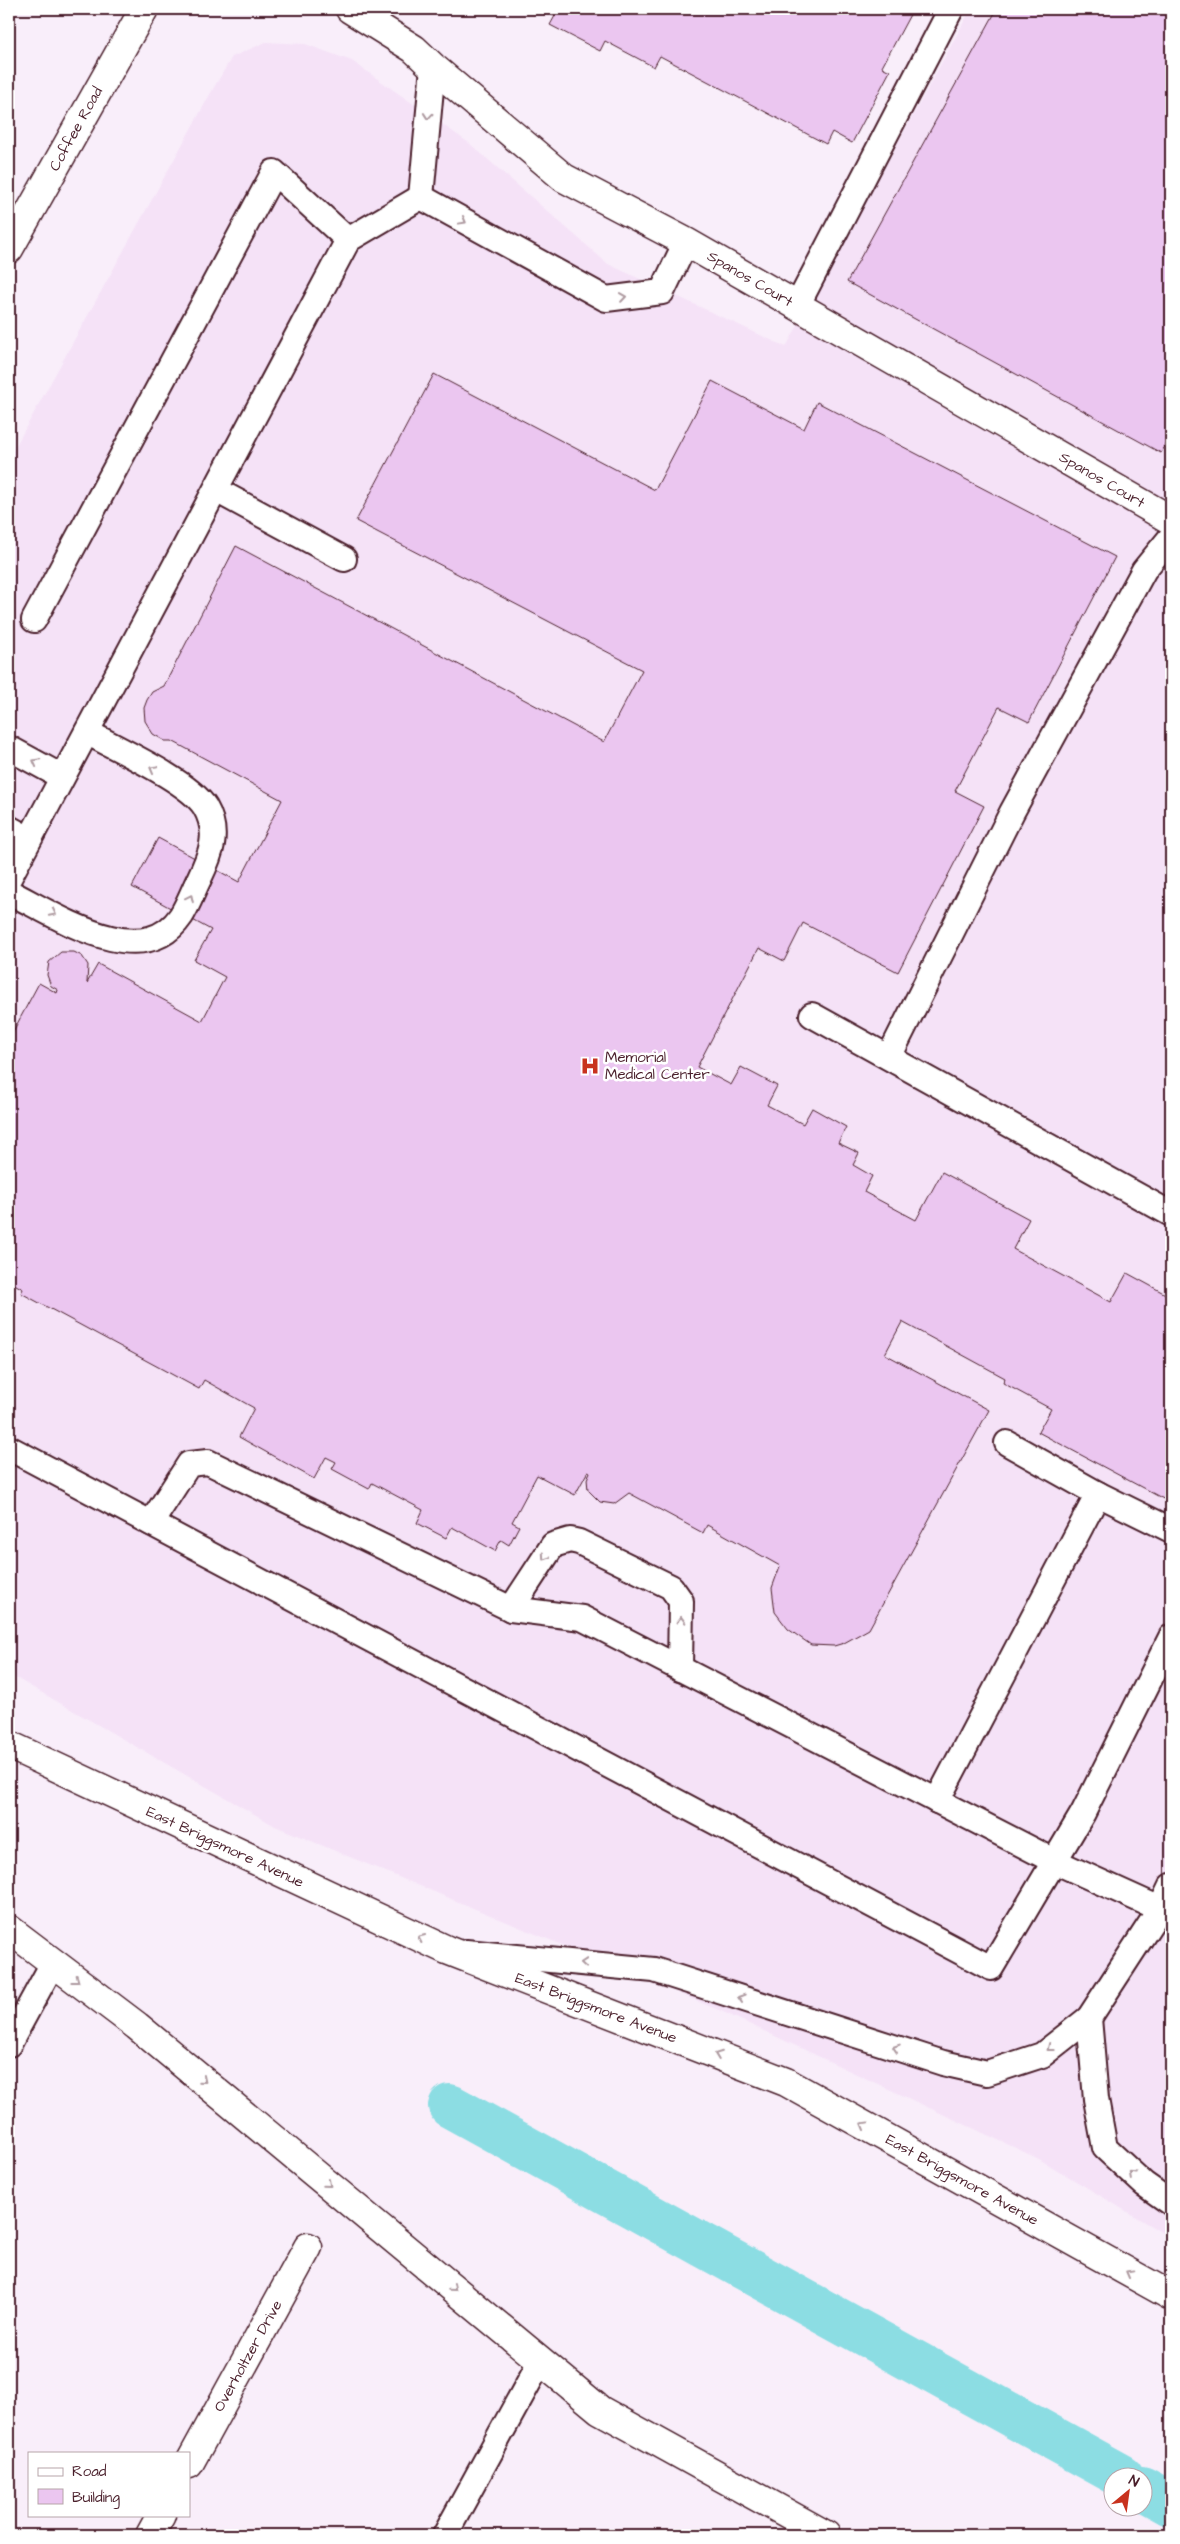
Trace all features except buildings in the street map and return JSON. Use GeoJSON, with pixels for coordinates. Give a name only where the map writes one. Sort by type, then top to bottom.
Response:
{"type":"FeatureCollection","features":[{"type":"Feature","properties":{"kind":"main road","name":"Coffee Road"},"geometry":{"type":"LineString","coordinates":[[9,249],[144,9]]}},
{"type":"Feature","properties":{"kind":"main road","name":"Spanos Court"},"geometry":{"type":"LineString","coordinates":[[350,9],[414,49],[564,178],[686,242],[1171,520]]}},
{"type":"Feature","properties":{"kind":"main road","name":"East Briggsmore Avenue"},"geometry":{"type":"LineString","coordinates":[[9,1745],[447,1950],[786,2082],[1171,2296]]}},
{"type":"Feature","properties":{"kind":"main road"},"geometry":{"type":"LineString","coordinates":[[9,1929],[137,2026],[600,2410],[826,2535]]}},
{"type":"Feature","properties":{"kind":"main road","name":"Overholtzer Drive"},"geometry":{"type":"LineString","coordinates":[[190,2462],[308,2247]]}},
{"type":"Feature","properties":{"kind":"main road"},"geometry":{"type":"LineString","coordinates":[[150,2535],[160,2516]]}},
{"type":"Feature","properties":{"kind":"lane"},"geometry":{"type":"LineString","coordinates":[[797,306],[951,9]]}},
{"type":"Feature","properties":{"kind":"lane"},"geometry":{"type":"LineString","coordinates":[[420,197],[433,67]]}},
{"type":"Feature","properties":{"kind":"lane"},"geometry":{"type":"LineString","coordinates":[[34,620],[274,172],[348,240]]}},
{"type":"Feature","properties":{"kind":"lane"},"geometry":{"type":"LineString","coordinates":[[9,878],[348,240],[420,197]]}},
{"type":"Feature","properties":{"kind":"lane"},"geometry":{"type":"LineString","coordinates":[[420,197],[606,299],[662,292],[686,242]]}},
{"type":"Feature","properties":{"kind":"lane"},"geometry":{"type":"LineString","coordinates":[[216,490],[344,559]]}},
{"type":"Feature","properties":{"kind":"lane"},"geometry":{"type":"LineString","coordinates":[[889,1057],[1017,804],[1144,570],[1171,537]]}},
{"type":"Feature","properties":{"kind":"lane"},"geometry":{"type":"LineString","coordinates":[[9,892],[99,936],[121,941],[136,941],[154,937],[180,917],[205,866],[214,843],[214,831],[204,806],[178,784],[87,732]]}},
{"type":"Feature","properties":{"kind":"lane"},"geometry":{"type":"LineString","coordinates":[[9,748],[62,777]]}},
{"type":"Feature","properties":{"kind":"lane"},"geometry":{"type":"LineString","coordinates":[[9,828],[30,839]]}},
{"type":"Feature","properties":{"kind":"lane"},"geometry":{"type":"LineString","coordinates":[[812,1015],[1171,1214]]}},
{"type":"Feature","properties":{"kind":"lane"},"geometry":{"type":"LineString","coordinates":[[1007,1443],[1098,1494],[1171,1530]]}},
{"type":"Feature","properties":{"kind":"lane"},"geometry":{"type":"LineString","coordinates":[[9,1448],[991,1968],[1083,1813],[1171,1637]]}},
{"type":"Feature","properties":{"kind":"lane"},"geometry":{"type":"LineString","coordinates":[[151,1523],[189,1464],[208,1462],[511,1609],[582,1618],[1054,1861],[1166,1913]]}},
{"type":"Feature","properties":{"kind":"lane"},"geometry":{"type":"LineString","coordinates":[[937,1801],[1098,1494]]}},
{"type":"Feature","properties":{"kind":"lane"},"geometry":{"type":"LineString","coordinates":[[511,1609],[553,1545],[570,1540],[579,1542],[671,1587],[676,1592],[681,1601],[680,1668]]}},
{"type":"Feature","properties":{"kind":"lane"},"geometry":{"type":"LineString","coordinates":[[447,1950],[654,1970],[943,2063],[987,2073],[1042,2055],[1089,2018],[1166,1913],[1171,1886]]}},
{"type":"Feature","properties":{"kind":"lane"},"geometry":{"type":"LineString","coordinates":[[9,2044],[54,1963]]}},
{"type":"Feature","properties":{"kind":"lane"},"geometry":{"type":"LineString","coordinates":[[1089,2018],[1096,2099],[1105,2148],[1144,2184],[1171,2203]]}},
{"type":"Feature","properties":{"kind":"lane"},"geometry":{"type":"LineString","coordinates":[[445,2535],[541,2360]]}},
{"type":"Feature","properties":{"kind":"shaded area","name":"Memorial Medical Center"},"geometry":{"type":"Polygon","coordinates":[[[971,9],[1171,9],[1171,2238],[1039,2159],[719,2010],[275,1826],[9,1674],[9,458],[213,89],[232,57],[266,42],[305,44],[352,61],[469,143],[608,264],[786,347],[971,9]]]}},
{"type":"Feature","properties":{"kind":"waterway"},"geometry":{"type":"LineString","coordinates":[[450,2106],[1104,2466]]}},
{"type":"Feature","properties":{"kind":"waterway"},"geometry":{"type":"LineString","coordinates":[[1152,2494],[1171,2504]]}},
{"type":"Feature","properties":{"kind":"place","name":"Memorial Medical Center"},"geometry":{"type":"Point","coordinates":[590,1066]}}]}
